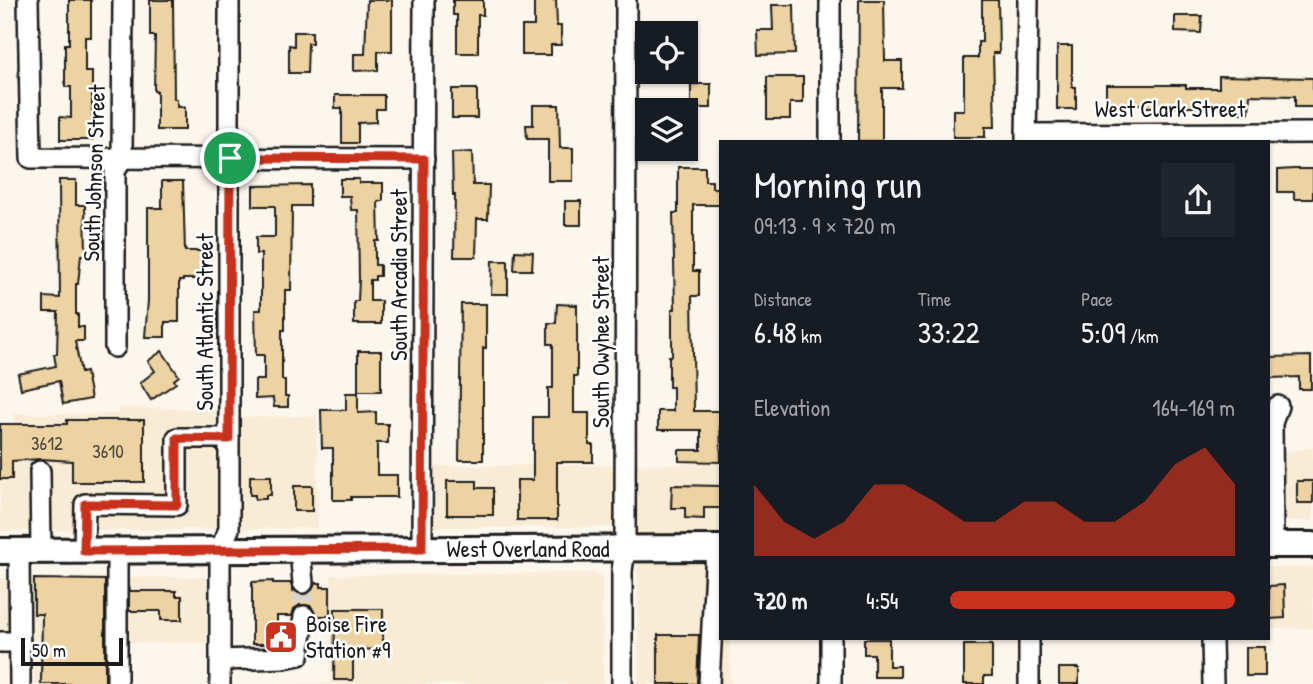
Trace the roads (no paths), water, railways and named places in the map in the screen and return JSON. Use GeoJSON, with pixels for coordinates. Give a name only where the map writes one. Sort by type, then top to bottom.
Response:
{"type":"FeatureCollection","features":[{"type":"Feature","properties":{"kind":"main road"},"geometry":{"type":"LineString","coordinates":[[1271,545],[1313,545]]}},
{"type":"Feature","properties":{"kind":"main road","name":"West Overland Road"},"geometry":{"type":"LineString","coordinates":[[20,551],[719,548]]}},
{"type":"Feature","properties":{"kind":"street"},"geometry":{"type":"LineString","coordinates":[[27,0],[31,158],[424,159]]}},
{"type":"Feature","properties":{"kind":"street","name":"South Johnson Street"},"geometry":{"type":"LineString","coordinates":[[115,347],[115,172],[122,158],[123,0]]}},
{"type":"Feature","properties":{"kind":"street","name":"South Atlantic Street"},"geometry":{"type":"LineString","coordinates":[[220,684],[220,550],[229,530],[229,0]]}},
{"type":"Feature","properties":{"kind":"street","name":"South Arcadia Street"},"geometry":{"type":"LineString","coordinates":[[422,549],[424,0]]}},
{"type":"Feature","properties":{"kind":"street","name":"South Owyhee Street"},"geometry":{"type":"LineString","coordinates":[[622,684],[622,571],[625,548],[626,0]]}},
{"type":"Feature","properties":{"kind":"street"},"geometry":{"type":"LineString","coordinates":[[830,0],[831,140]]}},
{"type":"Feature","properties":{"kind":"street"},"geometry":{"type":"LineString","coordinates":[[1026,138],[1028,0]]}},
{"type":"Feature","properties":{"kind":"street","name":"West Clark Street"},"geometry":{"type":"LineString","coordinates":[[1026,138],[1313,133]]}},
{"type":"Feature","properties":{"kind":"street"},"geometry":{"type":"LineString","coordinates":[[1271,545],[1272,423],[1278,406]]}},
{"type":"Feature","properties":{"kind":"street"},"geometry":{"type":"LineString","coordinates":[[84,551],[85,504],[177,505],[177,438],[229,439]]}},
{"type":"Feature","properties":{"kind":"street"},"geometry":{"type":"LineString","coordinates":[[20,684],[10,642],[10,610],[20,551],[40,471]]}},
{"type":"Feature","properties":{"kind":"street"},"geometry":{"type":"LineString","coordinates":[[709,684],[719,548]]}},
{"type":"Feature","properties":{"kind":"street"},"geometry":{"type":"LineString","coordinates":[[300,550],[303,583]]}},
{"type":"Feature","properties":{"kind":"street"},"geometry":{"type":"LineString","coordinates":[[117,551],[117,684]]}},
{"type":"Feature","properties":{"kind":"street"},"geometry":{"type":"LineString","coordinates":[[220,660],[299,655],[304,616]]}},
{"type":"Feature","properties":{"kind":"street"},"geometry":{"type":"LineString","coordinates":[[831,640],[831,684]]}},
{"type":"Feature","properties":{"kind":"street"},"geometry":{"type":"LineString","coordinates":[[1029,640],[1029,684]]}},
{"type":"Feature","properties":{"kind":"street"},"geometry":{"type":"LineString","coordinates":[[1212,640],[1213,684]]}},
{"type":"Feature","properties":{"kind":"tunnel"},"geometry":{"type":"LineString","coordinates":[[303,583],[304,616]]}},
{"type":"Feature","properties":{"kind":"place","name":"Boise Fire Station #9"},"geometry":{"type":"Point","coordinates":[281,637]}}]}
